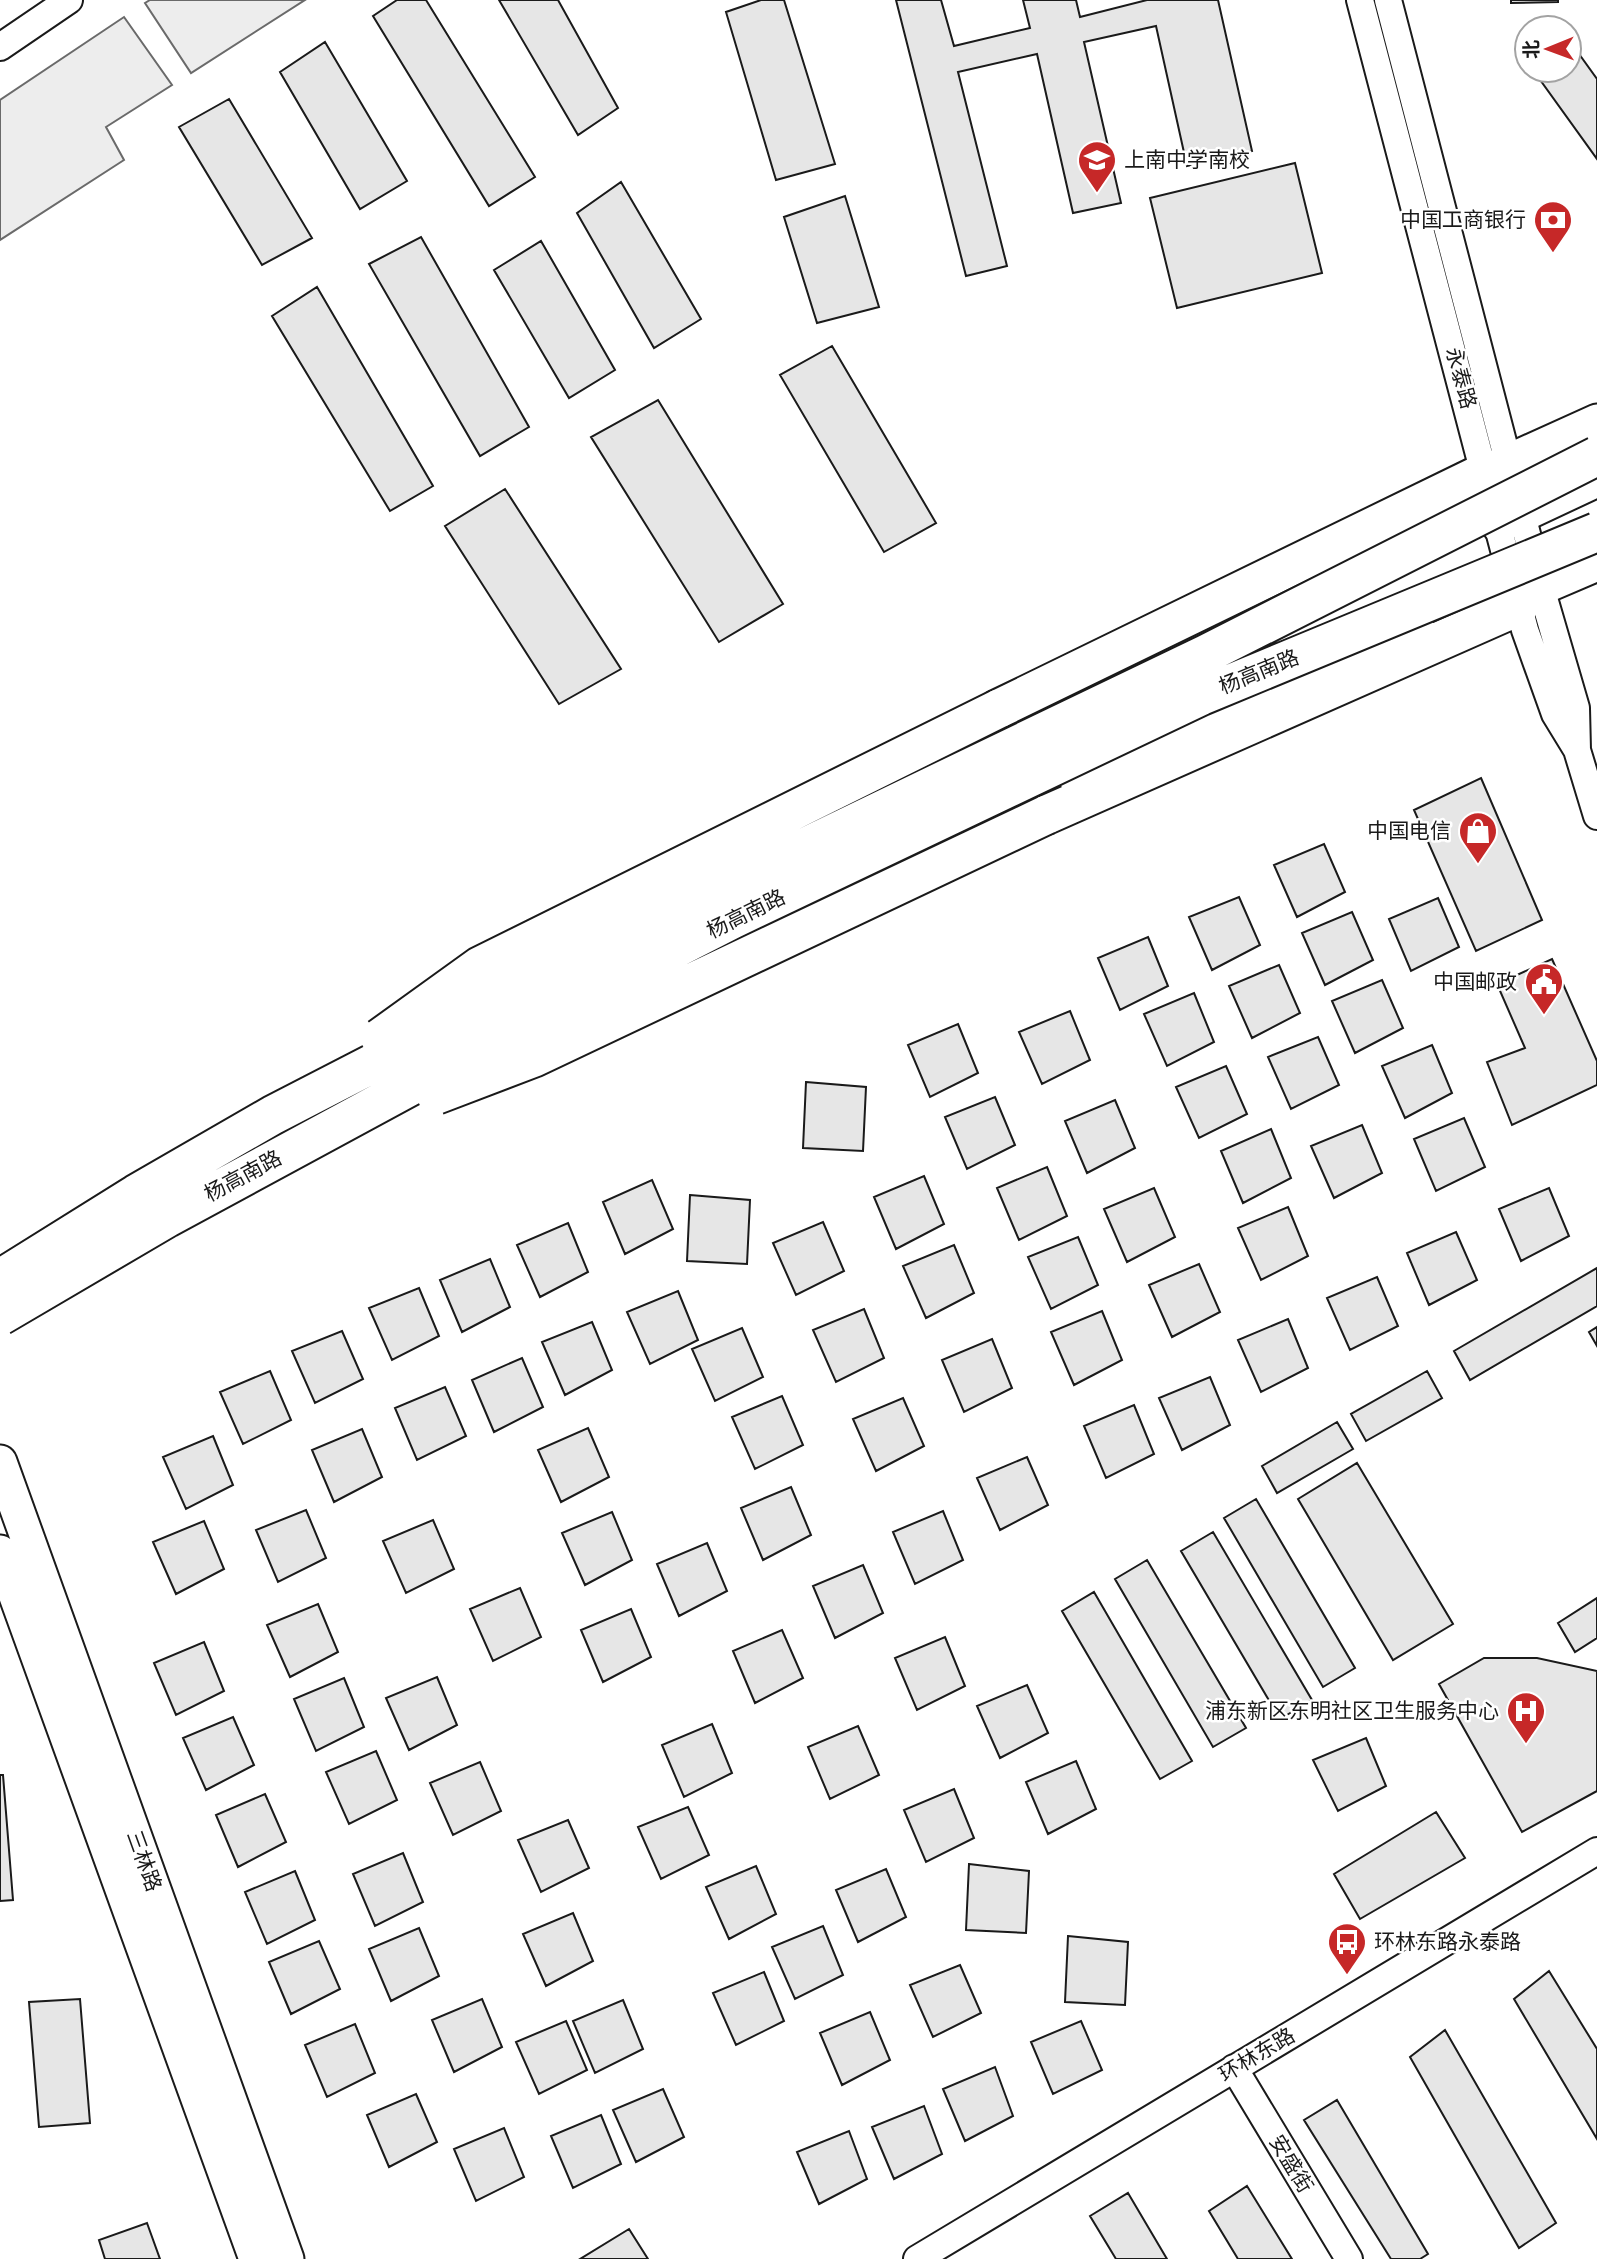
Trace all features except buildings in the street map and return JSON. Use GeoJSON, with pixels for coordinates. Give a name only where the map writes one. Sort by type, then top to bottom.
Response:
{"type":"FeatureCollection","features":[{"type":"Feature","properties":{"kind":"highway","name":"杨高南路"},"geometry":{"type":"LineString","coordinates":[[0,1279],[274,1106],[615,938],[1206,654],[1597,456]]}},
{"type":"Feature","properties":{"kind":"highway"},"geometry":{"type":"LineString","coordinates":[[274,1106],[480,966],[1149,637],[1494,474]]}},
{"type":"Feature","properties":{"kind":"highway","name":"杨高南路"},"geometry":{"type":"LineString","coordinates":[[0,1317],[167,1218],[301,1154],[481,1048],[733,919],[1201,696],[1597,533]]}},
{"type":"Feature","properties":{"kind":"highway"},"geometry":{"type":"LineString","coordinates":[[301,1154],[533,1058],[1195,747],[1272,715],[1525,591]]}},
{"type":"Feature","properties":{"kind":"main road","name":"杨高南路"},"geometry":{"type":"LineString","coordinates":[[0,1259],[148,1166],[274,1106],[548,949],[1597,421]]}},
{"type":"Feature","properties":{"kind":"main road"},"geometry":{"type":"LineString","coordinates":[[1494,474],[1513,530],[1525,591]]}},
{"type":"Feature","properties":{"kind":"main road"},"geometry":{"type":"LineString","coordinates":[[1513,530],[1597,480]]}},
{"type":"Feature","properties":{"kind":"main road"},"geometry":{"type":"LineString","coordinates":[[1513,530],[1597,503]]}},
{"type":"Feature","properties":{"kind":"main road","name":"杨高南路"},"geometry":{"type":"LineString","coordinates":[[0,1331],[301,1154],[651,984],[1219,714],[1597,564]]}},
{"type":"Feature","properties":{"kind":"main road"},"geometry":{"type":"LineString","coordinates":[[1219,714],[1272,715]]}},
{"type":"Feature","properties":{"kind":"main road"},"geometry":{"type":"LineString","coordinates":[[274,1106],[301,1154]]}},
{"type":"Feature","properties":{"kind":"main road","name":"三林路"},"geometry":{"type":"LineString","coordinates":[[0,1462],[287,2259]]}},
{"type":"Feature","properties":{"kind":"main road","name":"三林路"},"geometry":{"type":"LineString","coordinates":[[0,1552],[256,2259]]}},
{"type":"Feature","properties":{"kind":"street"},"geometry":{"type":"LineString","coordinates":[[0,47],[69,0]]}},
{"type":"Feature","properties":{"kind":"street","name":"永泰路"},"geometry":{"type":"LineString","coordinates":[[1360,0],[1494,474]]}},
{"type":"Feature","properties":{"kind":"street","name":"永泰路"},"geometry":{"type":"LineString","coordinates":[[1388,0],[1494,474]]}},
{"type":"Feature","properties":{"kind":"street"},"geometry":{"type":"LineString","coordinates":[[1525,591],[1555,714],[1577,750],[1597,816]]}},
{"type":"Feature","properties":{"kind":"street","name":"环林东路"},"geometry":{"type":"LineString","coordinates":[[917,2259],[1597,1851]]}},
{"type":"Feature","properties":{"kind":"street","name":"安盛街"},"geometry":{"type":"LineString","coordinates":[[1234,2068],[1349,2259]]}},
{"type":"Feature","properties":{"kind":"shaded area"},"geometry":{"type":"Polygon","coordinates":[[[150,0],[305,0],[191,73],[145,3],[150,0]]]}},
{"type":"Feature","properties":{"kind":"shaded area"},"geometry":{"type":"Polygon","coordinates":[[[124,17],[172,85],[106,127],[124,160],[0,240],[0,100],[124,17]]]}},
{"type":"Feature","properties":{"kind":"place","name":"上南中学南校"},"geometry":{"type":"Point","coordinates":[1097,194]}},
{"type":"Feature","properties":{"kind":"place","name":"中国工商银行"},"geometry":{"type":"Point","coordinates":[1553,254]}},
{"type":"Feature","properties":{"kind":"place","name":"中国电信"},"geometry":{"type":"Point","coordinates":[1478,865]}},
{"type":"Feature","properties":{"kind":"place","name":"中国邮政"},"geometry":{"type":"Point","coordinates":[1544,1016]}},
{"type":"Feature","properties":{"kind":"place","name":"浦东新区东明社区卫生服务中心"},"geometry":{"type":"Point","coordinates":[1526,1745]}},
{"type":"Feature","properties":{"kind":"place","name":"环林东路永泰路"},"geometry":{"type":"Point","coordinates":[1347,1976]}}]}
